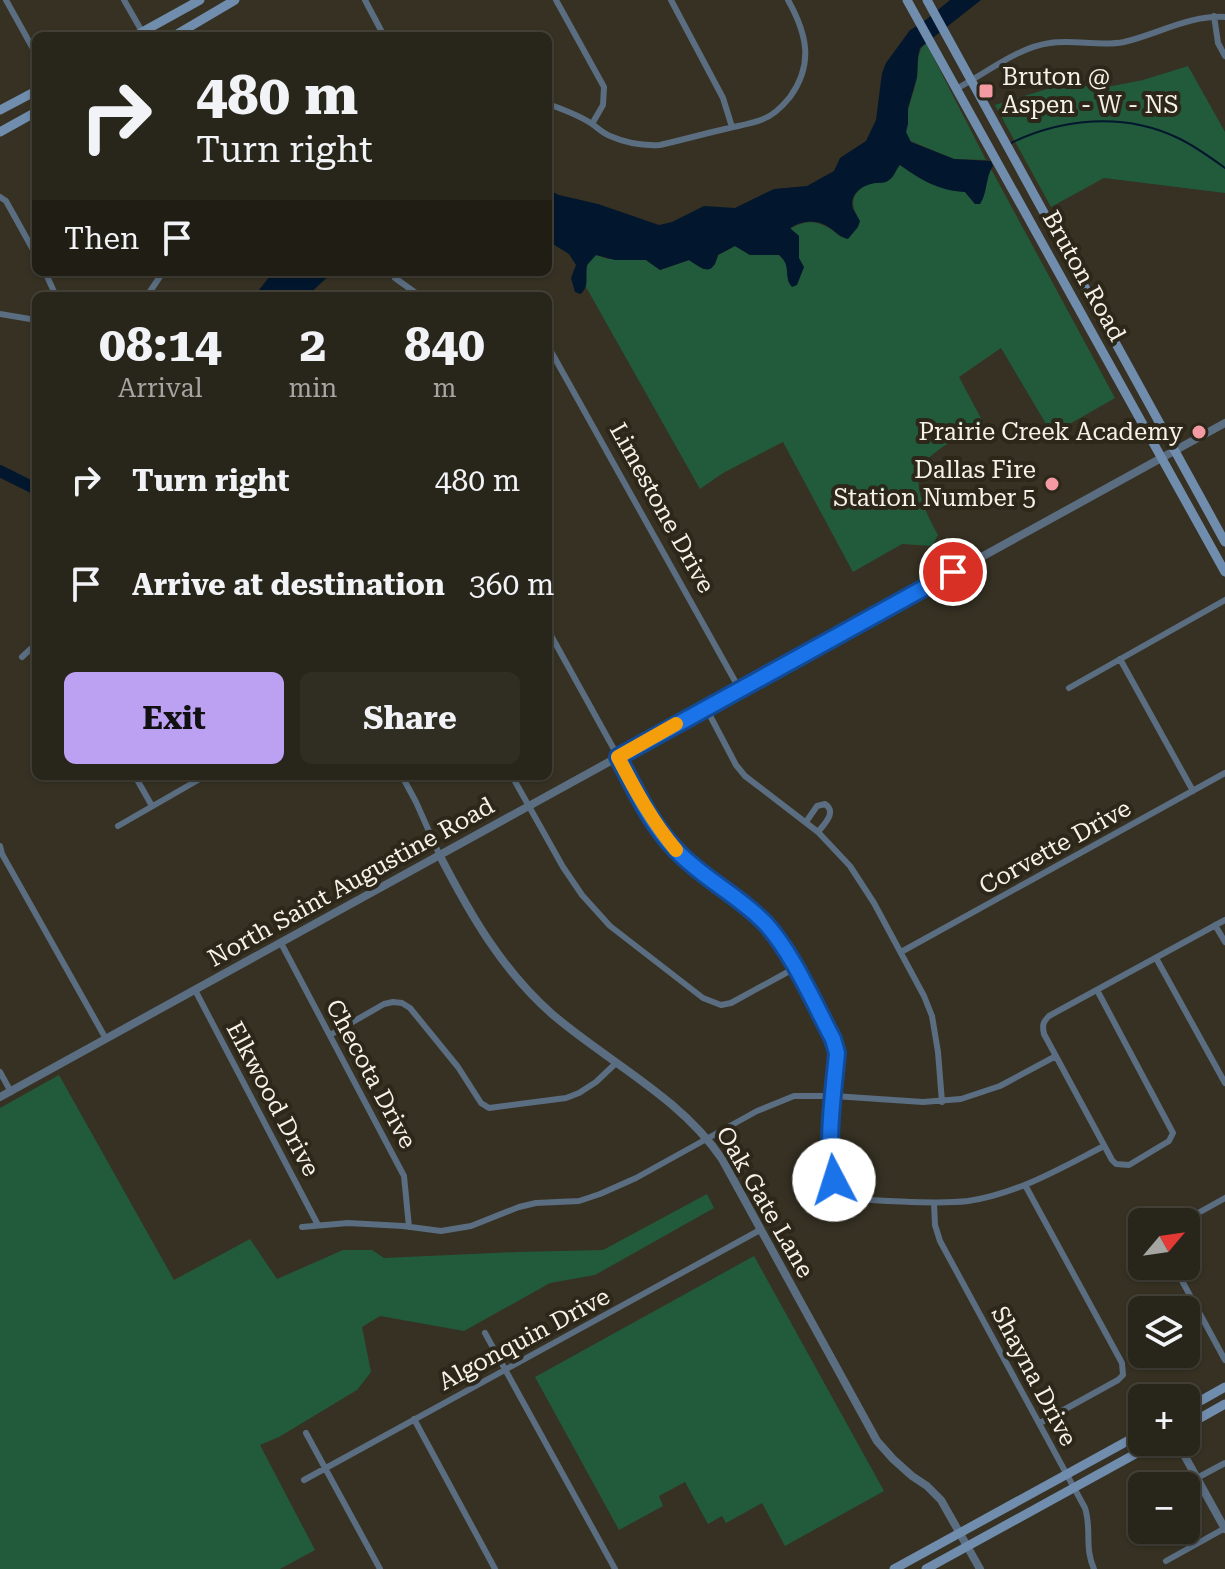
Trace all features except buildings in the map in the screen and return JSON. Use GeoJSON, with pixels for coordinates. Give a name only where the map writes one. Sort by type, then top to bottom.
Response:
{"type":"FeatureCollection","features":[{"type":"Feature","properties":{"kind":"main road"},"geometry":{"type":"LineString","coordinates":[[145,32],[200,0]]}},
{"type":"Feature","properties":{"kind":"main road"},"geometry":{"type":"LineString","coordinates":[[181,32],[235,0]]}},
{"type":"Feature","properties":{"kind":"main road","name":"Bruton Road"},"geometry":{"type":"LineString","coordinates":[[927,0],[1225,542]]}},
{"type":"Feature","properties":{"kind":"main road","name":"Bruton Road"},"geometry":{"type":"LineString","coordinates":[[908,2],[1225,572]]}},
{"type":"Feature","properties":{"kind":"main road"},"geometry":{"type":"LineString","coordinates":[[0,110],[32,93]]}},
{"type":"Feature","properties":{"kind":"main road"},"geometry":{"type":"LineString","coordinates":[[0,132],[32,114]]}},
{"type":"Feature","properties":{"kind":"main road"},"geometry":{"type":"LineString","coordinates":[[1068,289],[1082,281]]}},
{"type":"Feature","properties":{"kind":"main road"},"geometry":{"type":"LineString","coordinates":[[1200,1401],[1225,1387]]}},
{"type":"Feature","properties":{"kind":"main road"},"geometry":{"type":"LineString","coordinates":[[1200,1418],[1225,1404]]}},
{"type":"Feature","properties":{"kind":"main road"},"geometry":{"type":"LineString","coordinates":[[894,1569],[1128,1441]]}},
{"type":"Feature","properties":{"kind":"main road"},"geometry":{"type":"LineString","coordinates":[[926,1569],[1131,1456]]}},
{"type":"Feature","properties":{"kind":"street"},"geometry":{"type":"LineString","coordinates":[[6,0],[32,47]]}},
{"type":"Feature","properties":{"kind":"street"},"geometry":{"type":"LineString","coordinates":[[124,0],[139,32]]}},
{"type":"Feature","properties":{"kind":"street"},"geometry":{"type":"LineString","coordinates":[[365,0],[382,32]]}},
{"type":"Feature","properties":{"kind":"street"},"geometry":{"type":"LineString","coordinates":[[556,0],[604,87],[603,105],[592,124]]}},
{"type":"Feature","properties":{"kind":"street"},"geometry":{"type":"LineString","coordinates":[[671,0],[723,98],[732,127]]}},
{"type":"Feature","properties":{"kind":"street"},"geometry":{"type":"LineString","coordinates":[[552,105],[565,109],[608,135],[649,146],[762,120],[778,111],[797,88],[805,66],[804,37],[788,0]]}},
{"type":"Feature","properties":{"kind":"street"},"geometry":{"type":"LineString","coordinates":[[1214,16],[1218,43],[1225,56]]}},
{"type":"Feature","properties":{"kind":"street"},"geometry":{"type":"LineString","coordinates":[[956,89],[1019,53],[1047,43],[1121,43],[1191,20],[1225,17]]}},
{"type":"Feature","properties":{"kind":"street"},"geometry":{"type":"LineString","coordinates":[[0,197],[6,201],[32,248]]}},
{"type":"Feature","properties":{"kind":"street"},"geometry":{"type":"LineString","coordinates":[[395,278],[414,292]]}},
{"type":"Feature","properties":{"kind":"street"},"geometry":{"type":"LineString","coordinates":[[0,314],[32,319]]}},
{"type":"Feature","properties":{"kind":"street","name":"Limestone Drive"},"geometry":{"type":"LineString","coordinates":[[552,353],[740,690]]}},
{"type":"Feature","properties":{"kind":"street","name":"North Saint Augustine Road"},"geometry":{"type":"LineString","coordinates":[[0,1097],[1225,423]]}},
{"type":"Feature","properties":{"kind":"street"},"geometry":{"type":"LineString","coordinates":[[1069,688],[1225,600]]}},
{"type":"Feature","properties":{"kind":"street"},"geometry":{"type":"LineString","coordinates":[[552,637],[657,827],[677,851],[749,907],[780,942],[833,1039],[837,1053],[831,1168],[834,1180],[844,1192],[862,1200],[934,1203],[977,1199],[1025,1185],[1104,1146]]}},
{"type":"Feature","properties":{"kind":"street"},"geometry":{"type":"LineString","coordinates":[[22,657],[32,648]]}},
{"type":"Feature","properties":{"kind":"street"},"geometry":{"type":"LineString","coordinates":[[1120,659],[1193,791]]}},
{"type":"Feature","properties":{"kind":"street"},"geometry":{"type":"LineString","coordinates":[[706,708],[745,776],[818,832],[860,880],[901,952],[932,1016],[942,1102]]}},
{"type":"Feature","properties":{"kind":"street","name":"Corvette Drive"},"geometry":{"type":"LineString","coordinates":[[901,952],[1225,773]]}},
{"type":"Feature","properties":{"kind":"street"},"geometry":{"type":"LineString","coordinates":[[137,780],[152,806]]}},
{"type":"Feature","properties":{"kind":"street"},"geometry":{"type":"LineString","coordinates":[[118,826],[198,780]]}},
{"type":"Feature","properties":{"kind":"street"},"geometry":{"type":"LineString","coordinates":[[404,780],[440,856]]}},
{"type":"Feature","properties":{"kind":"street"},"geometry":{"type":"LineString","coordinates":[[514,780],[582,895],[610,926],[703,998],[721,1005],[731,1003],[795,968]]}},
{"type":"Feature","properties":{"kind":"street"},"geometry":{"type":"LineString","coordinates":[[806,822],[817,806],[829,806],[830,816],[818,832]]}},
{"type":"Feature","properties":{"kind":"street"},"geometry":{"type":"LineString","coordinates":[[1,851],[106,1039]]}},
{"type":"Feature","properties":{"kind":"street","name":"Oak Gate Lane"},"geometry":{"type":"LineString","coordinates":[[440,856],[473,918],[513,974],[551,1013],[676,1107],[708,1138],[877,1441],[902,1468],[935,1494],[950,1513],[980,1569]]}},
{"type":"Feature","properties":{"kind":"street"},"geometry":{"type":"LineString","coordinates":[[1097,990],[1173,1133],[1169,1141],[1129,1165],[1116,1164],[1104,1146],[1044,1034],[1043,1021],[1049,1016],[1225,920]]}},
{"type":"Feature","properties":{"kind":"street"},"geometry":{"type":"LineString","coordinates":[[1215,925],[1225,942]]}},
{"type":"Feature","properties":{"kind":"street","name":"Checota Drive"},"geometry":{"type":"LineString","coordinates":[[281,943],[404,1176],[409,1227]]}},
{"type":"Feature","properties":{"kind":"street"},"geometry":{"type":"LineString","coordinates":[[1156,958],[1225,1083]]}},
{"type":"Feature","properties":{"kind":"street","name":"Elkwood Drive"},"geometry":{"type":"LineString","coordinates":[[195,990],[318,1225]]}},
{"type":"Feature","properties":{"kind":"street"},"geometry":{"type":"LineString","coordinates":[[330,1035],[384,1004],[402,1003],[410,1008],[446,1051],[481,1103],[489,1108],[566,1098],[596,1082],[616,1063]]}},
{"type":"Feature","properties":{"kind":"street"},"geometry":{"type":"LineString","coordinates":[[302,1227],[348,1223],[441,1231],[483,1222],[536,1203],[579,1201],[636,1178],[778,1101],[806,1095],[923,1102],[961,1099],[1000,1086],[1056,1056]]}},
{"type":"Feature","properties":{"kind":"street"},"geometry":{"type":"LineString","coordinates":[[0,1072],[11,1092]]}},
{"type":"Feature","properties":{"kind":"street"},"geometry":{"type":"LineString","coordinates":[[1025,1185],[1122,1363],[1123,1375],[1040,1423]]}},
{"type":"Feature","properties":{"kind":"street"},"geometry":{"type":"LineString","coordinates":[[1200,1212],[1225,1198]]}},
{"type":"Feature","properties":{"kind":"street","name":"Shayna Drive"},"geometry":{"type":"LineString","coordinates":[[934,1203],[935,1225],[940,1241],[1085,1508],[1090,1527],[1088,1550],[1094,1569]]}},
{"type":"Feature","properties":{"kind":"street","name":"Algonquin Drive"},"geometry":{"type":"LineString","coordinates":[[304,1480],[760,1230]]}},
{"type":"Feature","properties":{"kind":"street"},"geometry":{"type":"LineString","coordinates":[[1182,1280],[1225,1360]]}},
{"type":"Feature","properties":{"kind":"street"},"geometry":{"type":"LineString","coordinates":[[485,1333],[615,1569]]}},
{"type":"Feature","properties":{"kind":"street"},"geometry":{"type":"LineString","coordinates":[[414,1419],[495,1569]]}},
{"type":"Feature","properties":{"kind":"street"},"geometry":{"type":"LineString","coordinates":[[306,1433],[380,1569]]}},
{"type":"Feature","properties":{"kind":"street"},"geometry":{"type":"LineString","coordinates":[[1200,1476],[1225,1463]]}},
{"type":"Feature","properties":{"kind":"street"},"geometry":{"type":"LineString","coordinates":[[1166,1561],[1225,1528],[1200,1483]]}},
{"type":"Feature","properties":{"kind":"green space"},"geometry":{"type":"Polygon","coordinates":[[[926,43],[986,160],[954,159],[908,140],[907,117],[917,78],[919,55],[926,43]]]}},
{"type":"Feature","properties":{"kind":"green space"},"geometry":{"type":"Polygon","coordinates":[[[1188,66],[1225,132],[1225,193],[1104,178],[1051,207],[995,105],[1070,82],[1097,89],[1143,80],[1188,66]]]}},
{"type":"Feature","properties":{"kind":"green space"},"geometry":{"type":"Polygon","coordinates":[[[900,164],[930,183],[965,192],[975,204],[986,187],[991,169],[1115,398],[1052,434],[1001,348],[959,377],[984,424],[940,449],[921,468],[920,493],[938,535],[932,546],[902,544],[853,572],[783,442],[723,473],[700,489],[586,287],[586,273],[589,262],[596,255],[608,259],[646,260],[660,270],[689,260],[703,269],[715,265],[718,255],[735,246],[750,255],[779,255],[787,264],[788,283],[799,258],[799,236],[790,229],[811,222],[829,228],[841,237],[857,215],[853,201],[857,193],[869,184],[889,180],[900,164]]]}},
{"type":"Feature","properties":{"kind":"green space"},"geometry":{"type":"Polygon","coordinates":[[[59,1075],[174,1280],[250,1239],[277,1279],[343,1250],[372,1250],[384,1258],[603,1250],[707,1194],[714,1208],[595,1275],[550,1283],[464,1331],[380,1316],[362,1327],[371,1372],[357,1390],[279,1437],[260,1445],[315,1550],[280,1569],[0,1569],[0,1108],[59,1075]]]}},
{"type":"Feature","properties":{"kind":"green space"},"geometry":{"type":"Polygon","coordinates":[[[754,1256],[884,1491],[785,1546],[762,1503],[726,1523],[722,1516],[708,1524],[685,1482],[659,1496],[663,1506],[619,1530],[535,1377],[754,1256]]]}},
{"type":"Feature","properties":{"kind":"water"},"geometry":{"type":"Polygon","coordinates":[[[950,0],[981,0],[920,48],[906,132],[911,142],[954,159],[991,161],[993,166],[980,204],[975,204],[965,192],[931,184],[900,165],[887,181],[867,185],[855,194],[852,204],[860,221],[848,239],[815,222],[800,223],[790,228],[799,236],[799,258],[804,267],[797,285],[792,287],[785,263],[779,255],[750,255],[735,246],[718,255],[713,266],[707,270],[689,260],[660,270],[646,260],[615,260],[596,255],[587,265],[585,288],[580,294],[575,292],[571,278],[576,265],[569,254],[552,243],[552,192],[659,225],[704,206],[735,208],[774,189],[807,186],[834,171],[840,158],[866,141],[876,120],[886,63],[910,30],[950,0]]]}},
{"type":"Feature","properties":{"kind":"water"},"geometry":{"type":"Polygon","coordinates":[[[270,276],[329,276],[311,292],[259,290],[270,276]]]}},
{"type":"Feature","properties":{"kind":"waterway"},"geometry":{"type":"LineString","coordinates":[[1009,144],[1050,128],[1071,124],[1136,124],[1178,138],[1225,168]]}},
{"type":"Feature","properties":{"kind":"waterway"},"geometry":{"type":"LineString","coordinates":[[0,471],[32,487]]}},
{"type":"Feature","properties":{"kind":"slow traffic"},"geometry":{"type":"LineString","coordinates":[[676,724],[618,757],[657,827],[676,850]]}},
{"type":"Feature","properties":{"kind":"place","name":"Bruton @ Aspen - W - NS"},"geometry":{"type":"Point","coordinates":[986,91]}},
{"type":"Feature","properties":{"kind":"place","name":"Prairie Creek Academy"},"geometry":{"type":"Point","coordinates":[1199,432]}},
{"type":"Feature","properties":{"kind":"place","name":"Dallas Fire Station Number 5"},"geometry":{"type":"Point","coordinates":[1052,484]}},
{"type":"Feature","properties":{"kind":"route"},"geometry":{"type":"LineString","coordinates":[[834,1180],[830,1147],[837,1053],[833,1039],[780,942],[749,907],[677,851],[657,827],[618,757],[953,572]]}}]}
